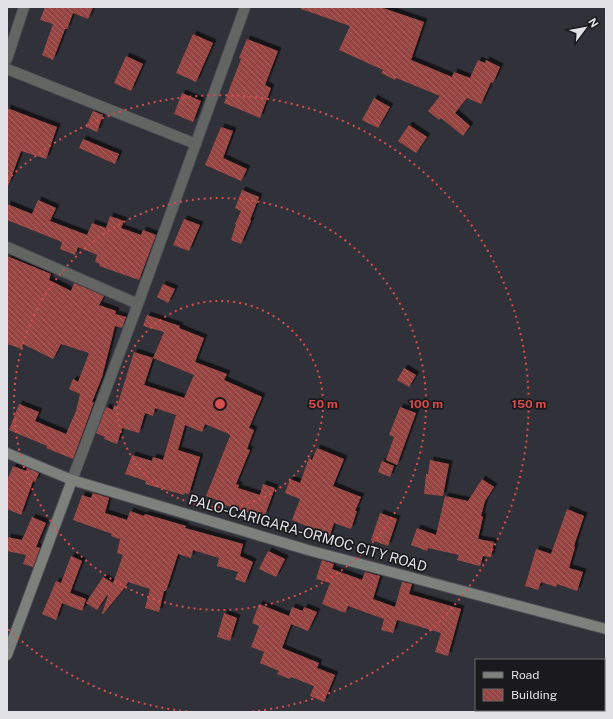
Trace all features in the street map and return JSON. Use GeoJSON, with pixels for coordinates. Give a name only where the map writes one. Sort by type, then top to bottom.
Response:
{"type":"FeatureCollection","features":[{"type":"Feature","properties":{"kind":"main road","name":"PALO-CARIGARA-ORMOC CITY ROAD"},"geometry":{"type":"LineString","coordinates":[[7,453],[72,480],[308,550],[606,629]]}},
{"type":"Feature","properties":{"kind":"main road"},"geometry":{"type":"LineString","coordinates":[[7,655],[72,480]]}},
{"type":"Feature","properties":{"kind":"street"},"geometry":{"type":"LineString","coordinates":[[7,59],[24,7]]}},
{"type":"Feature","properties":{"kind":"street"},"geometry":{"type":"LineString","coordinates":[[72,480],[138,304],[245,7]]}},
{"type":"Feature","properties":{"kind":"street"},"geometry":{"type":"LineString","coordinates":[[7,69],[196,144]]}},
{"type":"Feature","properties":{"kind":"street"},"geometry":{"type":"LineString","coordinates":[[7,247],[138,304]]}},
{"type":"Feature","properties":{"kind":"building"},"geometry":{"type":"Polygon","coordinates":[[[45,7],[93,7],[88,19],[73,13],[53,60],[42,55],[53,24],[40,20],[45,7]]]}},
{"type":"Feature","properties":{"kind":"building"},"geometry":{"type":"Polygon","coordinates":[[[301,7],[380,7],[424,22],[411,60],[452,77],[454,72],[470,78],[478,60],[485,63],[486,60],[500,67],[481,104],[467,98],[455,113],[470,126],[463,136],[441,118],[439,120],[428,111],[440,96],[396,78],[395,80],[381,73],[383,70],[339,50],[350,26],[301,9],[301,7]]]}},
{"type":"Feature","properties":{"kind":"building"},"geometry":{"type":"Polygon","coordinates":[[[193,34],[213,43],[196,82],[176,73],[193,34]]]}},
{"type":"Feature","properties":{"kind":"building"},"geometry":{"type":"Polygon","coordinates":[[[247,39],[278,51],[265,85],[271,88],[260,118],[224,103],[247,39]]]}},
{"type":"Feature","properties":{"kind":"building"},"geometry":{"type":"Polygon","coordinates":[[[126,56],[143,64],[131,91],[114,83],[126,56]]]}},
{"type":"Feature","properties":{"kind":"building"},"geometry":{"type":"Polygon","coordinates":[[[182,93],[201,101],[193,122],[174,114],[182,93]]]}},
{"type":"Feature","properties":{"kind":"building"},"geometry":{"type":"Polygon","coordinates":[[[374,98],[390,107],[378,128],[362,120],[374,98]]]}},
{"type":"Feature","properties":{"kind":"building"},"geometry":{"type":"Polygon","coordinates":[[[7,108],[57,127],[46,159],[21,151],[8,186],[7,108]]]}},
{"type":"Feature","properties":{"kind":"building"},"geometry":{"type":"Polygon","coordinates":[[[93,111],[103,115],[97,132],[86,127],[93,111]]]}},
{"type":"Feature","properties":{"kind":"building"},"geometry":{"type":"Polygon","coordinates":[[[409,125],[427,137],[416,153],[398,141],[409,125]]]}},
{"type":"Feature","properties":{"kind":"building"},"geometry":{"type":"Polygon","coordinates":[[[221,127],[233,131],[223,158],[247,169],[241,181],[205,165],[221,127]]]}},
{"type":"Feature","properties":{"kind":"building"},"geometry":{"type":"Polygon","coordinates":[[[83,139],[119,154],[115,164],[79,148],[83,139]]]}},
{"type":"Feature","properties":{"kind":"building"},"geometry":{"type":"Polygon","coordinates":[[[242,190],[259,197],[241,244],[231,240],[235,224],[241,211],[235,208],[242,190]]]}},
{"type":"Feature","properties":{"kind":"building"},"geometry":{"type":"Polygon","coordinates":[[[38,200],[56,208],[50,221],[87,235],[92,223],[106,228],[110,216],[124,221],[121,228],[141,235],[143,230],[156,235],[139,280],[99,266],[100,264],[95,262],[97,255],[78,247],[75,255],[60,249],[62,242],[7,220],[7,204],[32,214],[38,200]]]}},
{"type":"Feature","properties":{"kind":"building"},"geometry":{"type":"Polygon","coordinates":[[[184,219],[200,225],[189,251],[173,245],[184,219]]]}},
{"type":"Feature","properties":{"kind":"building"},"geometry":{"type":"Polygon","coordinates":[[[7,256],[51,274],[49,280],[71,291],[74,283],[104,296],[99,305],[116,311],[115,314],[126,317],[122,328],[115,326],[102,377],[73,459],[9,430],[19,404],[39,412],[35,421],[66,434],[76,411],[80,394],[69,389],[73,379],[78,382],[89,353],[61,344],[53,359],[23,344],[22,349],[7,344],[7,256]]]}},
{"type":"Feature","properties":{"kind":"building"},"geometry":{"type":"Polygon","coordinates":[[[163,284],[175,289],[168,303],[157,297],[163,284]]]}},
{"type":"Feature","properties":{"kind":"building"},"geometry":{"type":"Polygon","coordinates":[[[147,315],[180,326],[179,328],[204,338],[195,362],[227,374],[224,380],[262,397],[249,428],[254,430],[247,449],[250,450],[236,484],[239,485],[238,488],[260,495],[263,484],[275,488],[265,515],[252,511],[251,514],[222,504],[222,502],[206,496],[230,436],[229,434],[205,424],[202,432],[185,425],[178,450],[200,457],[189,494],[185,493],[184,495],[145,484],[146,481],[125,474],[132,455],[152,461],[153,457],[163,460],[176,415],[155,408],[153,416],[145,413],[139,433],[122,428],[117,444],[104,439],[105,437],[96,433],[106,407],[113,410],[114,405],[117,406],[134,352],[153,358],[164,332],[143,326],[147,315]],[[153,358],[144,385],[184,398],[194,375],[153,358]]]}},
{"type":"Feature","properties":{"kind":"building"},"geometry":{"type":"Polygon","coordinates":[[[404,368],[416,375],[409,387],[397,380],[404,368]]]}},
{"type":"Feature","properties":{"kind":"building"},"geometry":{"type":"Polygon","coordinates":[[[400,407],[416,413],[397,465],[386,460],[394,437],[389,435],[400,407]]]}},
{"type":"Feature","properties":{"kind":"building"},"geometry":{"type":"Polygon","coordinates":[[[317,448],[344,459],[333,486],[361,497],[355,511],[357,511],[351,529],[334,523],[329,538],[315,533],[316,530],[292,520],[300,499],[285,493],[290,479],[300,483],[309,458],[312,460],[317,448]]]}},
{"type":"Feature","properties":{"kind":"building"},"geometry":{"type":"Polygon","coordinates":[[[430,460],[449,464],[443,496],[424,494],[426,474],[428,474],[430,460]]]}},
{"type":"Feature","properties":{"kind":"building"},"geometry":{"type":"Polygon","coordinates":[[[382,461],[394,466],[390,477],[378,472],[382,461]]]}},
{"type":"Feature","properties":{"kind":"building"},"geometry":{"type":"Polygon","coordinates":[[[13,466],[26,471],[27,468],[39,473],[35,482],[33,481],[21,515],[7,509],[7,481],[13,466]]]}},
{"type":"Feature","properties":{"kind":"building"},"geometry":{"type":"Polygon","coordinates":[[[482,479],[494,487],[485,501],[481,516],[483,517],[478,539],[494,542],[491,557],[483,556],[480,566],[457,560],[459,555],[428,548],[427,551],[411,545],[417,528],[436,535],[445,496],[468,501],[482,479]]]}},
{"type":"Feature","properties":{"kind":"building"},"geometry":{"type":"Polygon","coordinates":[[[93,493],[109,498],[105,513],[127,520],[130,511],[144,516],[145,514],[186,526],[185,528],[243,544],[240,556],[253,562],[245,583],[235,579],[238,572],[217,566],[219,558],[193,550],[191,558],[178,554],[166,591],[164,591],[159,612],[145,608],[150,589],[128,582],[103,614],[107,595],[97,610],[86,603],[103,577],[113,583],[123,555],[117,553],[120,539],[111,536],[112,534],[73,520],[82,495],[91,498],[93,493]]]}},
{"type":"Feature","properties":{"kind":"building"},"geometry":{"type":"Polygon","coordinates":[[[567,509],[584,516],[574,546],[569,568],[583,572],[577,591],[557,584],[556,587],[541,582],[538,590],[525,586],[536,549],[551,554],[567,509]]]}},
{"type":"Feature","properties":{"kind":"building"},"geometry":{"type":"Polygon","coordinates":[[[380,513],[397,519],[388,546],[371,540],[380,513]]]}},
{"type":"Feature","properties":{"kind":"building"},"geometry":{"type":"Polygon","coordinates":[[[32,517],[46,523],[36,547],[40,548],[33,567],[23,564],[26,555],[7,551],[7,537],[22,540],[32,517]]]}},
{"type":"Feature","properties":{"kind":"building"},"geometry":{"type":"Polygon","coordinates":[[[268,551],[285,559],[276,577],[259,569],[268,551]]]}},
{"type":"Feature","properties":{"kind":"building"},"geometry":{"type":"Polygon","coordinates":[[[71,556],[82,561],[70,593],[86,599],[82,611],[62,603],[56,620],[42,614],[56,581],[61,583],[71,556]]]}},
{"type":"Feature","properties":{"kind":"building"},"geometry":{"type":"Polygon","coordinates":[[[322,560],[334,564],[332,569],[362,580],[365,572],[380,576],[373,599],[395,607],[402,582],[412,584],[409,594],[461,609],[448,656],[435,652],[441,633],[397,620],[393,633],[381,630],[384,619],[348,606],[345,613],[322,604],[330,583],[316,579],[322,560]]]}},
{"type":"Feature","properties":{"kind":"building"},"geometry":{"type":"Polygon","coordinates":[[[259,604],[289,616],[292,607],[303,611],[304,607],[317,612],[308,631],[291,624],[282,648],[319,663],[317,668],[335,675],[324,702],[310,696],[314,686],[291,677],[290,679],[277,674],[279,671],[260,663],[264,652],[251,647],[259,626],[252,623],[259,604]]]}},
{"type":"Feature","properties":{"kind":"building"},"geometry":{"type":"Polygon","coordinates":[[[224,613],[237,618],[230,641],[217,637],[224,613]]]}}]}
